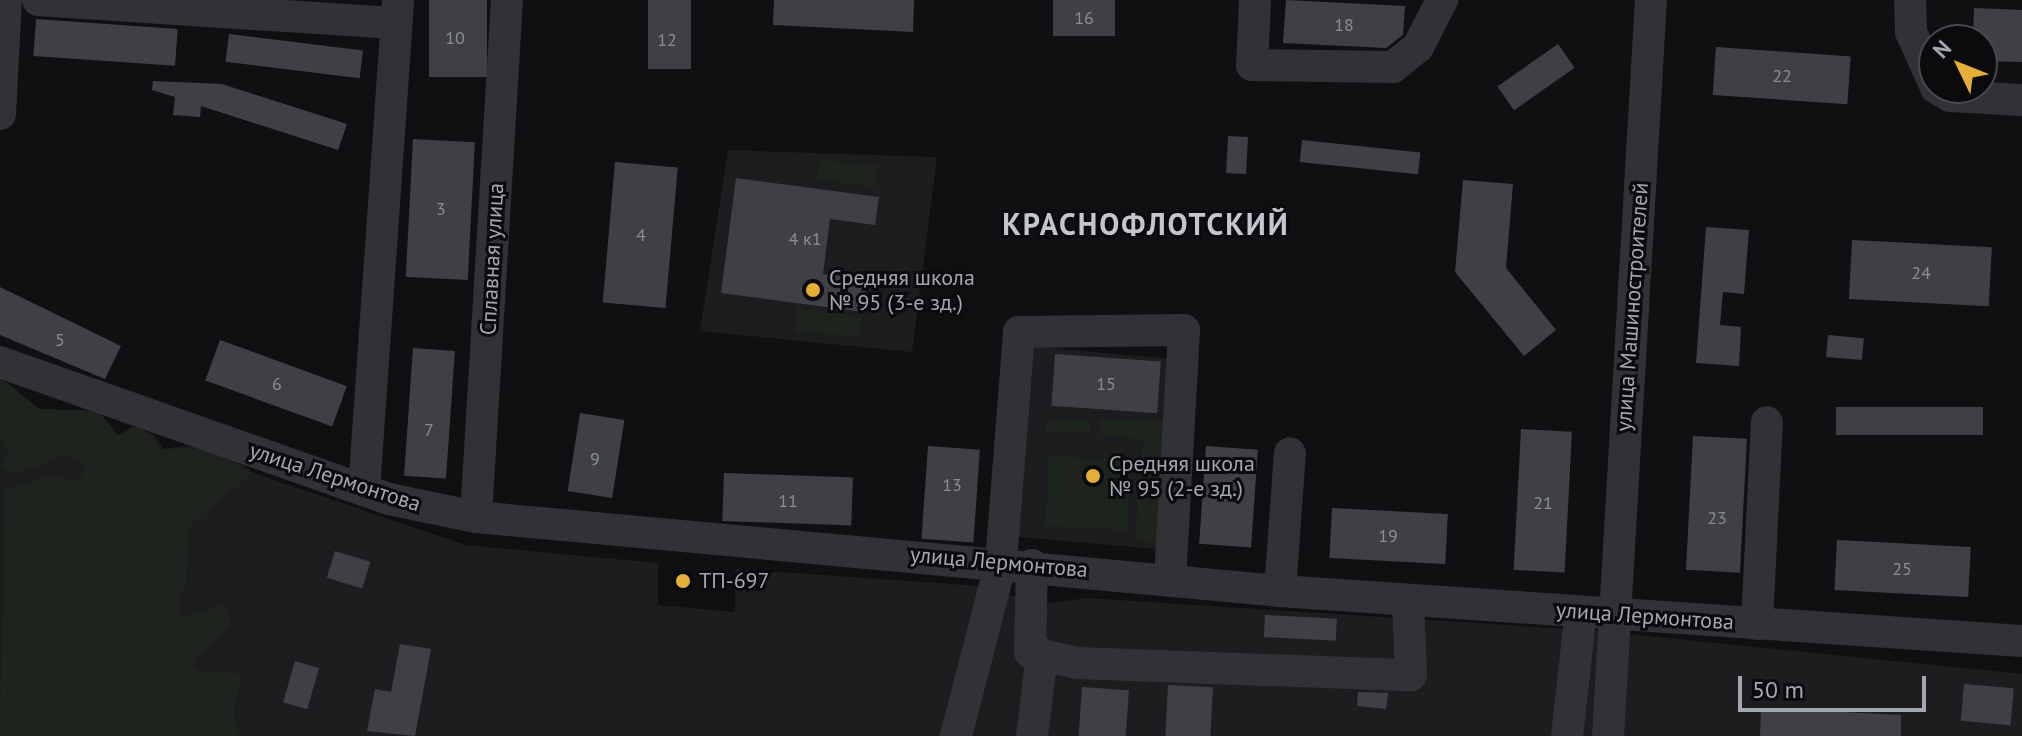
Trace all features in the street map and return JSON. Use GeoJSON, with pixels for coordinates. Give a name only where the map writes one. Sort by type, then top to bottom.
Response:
{"type":"FeatureCollection","features":[{"type":"Feature","properties":{"kind":"street"},"geometry":{"type":"LineString","coordinates":[[0,114],[6,0]]}},
{"type":"Feature","properties":{"kind":"street"},"geometry":{"type":"LineString","coordinates":[[38,0],[396,11],[364,490]]}},
{"type":"Feature","properties":{"kind":"street","name":"Сплавная улица"},"geometry":{"type":"LineString","coordinates":[[476,517],[507,0]]}},
{"type":"Feature","properties":{"kind":"street"},"geometry":{"type":"LineString","coordinates":[[1255,0],[1252,65],[1393,67],[1418,47],[1442,0]]}},
{"type":"Feature","properties":{"kind":"street","name":"улица Машиностроителей"},"geometry":{"type":"LineString","coordinates":[[1597,613],[1651,0]]}},
{"type":"Feature","properties":{"kind":"street"},"geometry":{"type":"LineString","coordinates":[[1910,0],[1911,32],[1918,47]]}},
{"type":"Feature","properties":{"kind":"street"},"geometry":{"type":"LineString","coordinates":[[1998,99],[2022,100]]}},
{"type":"Feature","properties":{"kind":"street"},"geometry":{"type":"LineString","coordinates":[[1170,579],[1184,330],[1019,332],[1016,563],[1030,652],[1077,663],[1411,675],[1408,600]]}},
{"type":"Feature","properties":{"kind":"street","name":"улица Лермонтова"},"geometry":{"type":"LineString","coordinates":[[0,362],[364,490],[476,517],[1016,563],[1280,591],[2022,641]]}},
{"type":"Feature","properties":{"kind":"street"},"geometry":{"type":"LineString","coordinates":[[1757,624],[1767,422]]}},
{"type":"Feature","properties":{"kind":"street"},"geometry":{"type":"LineString","coordinates":[[1280,591],[1290,453]]}},
{"type":"Feature","properties":{"kind":"street"},"geometry":{"type":"LineString","coordinates":[[956,736],[1016,563]]}},
{"type":"Feature","properties":{"kind":"street"},"geometry":{"type":"LineString","coordinates":[[1567,736],[1597,613]]}},
{"type":"Feature","properties":{"kind":"street"},"geometry":{"type":"LineString","coordinates":[[1597,613],[1608,736]]}},
{"type":"Feature","properties":{"kind":"street"},"geometry":{"type":"LineString","coordinates":[[1032,736],[1042,654]]}},
{"type":"Feature","properties":{"kind":"shaded area","name":"Средняя школа № 95 (3-е зд.)"},"geometry":{"type":"Polygon","coordinates":[[[728,150],[937,157],[912,352],[700,331],[728,150]]]}},
{"type":"Feature","properties":{"kind":"shaded area"},"geometry":{"type":"Polygon","coordinates":[[[819,160],[878,165],[876,188],[817,179],[819,160]]]}},
{"type":"Feature","properties":{"kind":"shaded area"},"geometry":{"type":"Polygon","coordinates":[[[796,308],[861,316],[859,336],[795,333],[796,308]]]}},
{"type":"Feature","properties":{"kind":"shaded area","name":"Средняя школа № 95 (2-е зд.)"},"geometry":{"type":"Polygon","coordinates":[[[1026,346],[1175,359],[1159,549],[1009,536],[1026,346]]]}},
{"type":"Feature","properties":{"kind":"shaded area"},"geometry":{"type":"Polygon","coordinates":[[[0,377],[39,409],[98,411],[118,435],[133,426],[154,435],[163,449],[190,446],[238,461],[253,473],[466,545],[658,563],[658,605],[735,612],[735,569],[980,586],[1041,604],[1088,598],[1599,631],[2022,674],[2022,736],[0,736],[0,377]]]}},
{"type":"Feature","properties":{"kind":"shaded area"},"geometry":{"type":"Polygon","coordinates":[[[0,377],[39,409],[98,411],[118,435],[140,426],[163,449],[201,448],[253,473],[190,525],[186,585],[176,609],[183,618],[220,604],[228,613],[231,625],[192,661],[204,674],[232,670],[242,678],[233,710],[240,736],[0,736],[5,491],[44,476],[79,480],[87,467],[65,454],[21,473],[0,469],[8,452],[0,441],[0,377]]]}},
{"type":"Feature","properties":{"kind":"shaded area"},"geometry":{"type":"Polygon","coordinates":[[[1046,419],[1090,420],[1090,432],[1046,433],[1046,419]]]}},
{"type":"Feature","properties":{"kind":"shaded area"},"geometry":{"type":"Polygon","coordinates":[[[1100,420],[1166,421],[1160,544],[1135,541],[1143,440],[1100,435],[1100,420]]]}},
{"type":"Feature","properties":{"kind":"shaded area"},"geometry":{"type":"Polygon","coordinates":[[[1049,456],[1131,460],[1127,530],[1045,526],[1049,456]]]}},
{"type":"Feature","properties":{"kind":"building"},"geometry":{"type":"Polygon","coordinates":[[[429,0],[487,0],[487,77],[429,77],[429,0]]]}},
{"type":"Feature","properties":{"kind":"building"},"geometry":{"type":"Polygon","coordinates":[[[648,0],[691,0],[691,69],[648,69],[648,0]]]}},
{"type":"Feature","properties":{"kind":"building"},"geometry":{"type":"Polygon","coordinates":[[[774,0],[914,0],[913,32],[773,25],[774,0]]]}},
{"type":"Feature","properties":{"kind":"building"},"geometry":{"type":"Polygon","coordinates":[[[1053,0],[1115,0],[1115,36],[1053,36],[1053,0]]]}},
{"type":"Feature","properties":{"kind":"building"},"geometry":{"type":"Polygon","coordinates":[[[1286,0],[1405,6],[1403,35],[1386,48],[1283,43],[1286,0]]]}},
{"type":"Feature","properties":{"kind":"building"},"geometry":{"type":"Polygon","coordinates":[[[1974,8],[2022,10],[2022,62],[1998,61],[1998,24],[1974,24],[1974,8]]]}},
{"type":"Feature","properties":{"kind":"building"},"geometry":{"type":"Polygon","coordinates":[[[36,19],[178,29],[175,66],[33,56],[36,19]]]}},
{"type":"Feature","properties":{"kind":"building"},"geometry":{"type":"Polygon","coordinates":[[[229,34],[363,50],[360,78],[226,62],[229,34]]]}},
{"type":"Feature","properties":{"kind":"building"},"geometry":{"type":"Polygon","coordinates":[[[1558,44],[1575,68],[1514,110],[1497,86],[1558,44]]]}},
{"type":"Feature","properties":{"kind":"building"},"geometry":{"type":"Polygon","coordinates":[[[1716,47],[1851,56],[1847,104],[1713,95],[1716,47]]]}},
{"type":"Feature","properties":{"kind":"building"},"geometry":{"type":"Polygon","coordinates":[[[153,81],[222,84],[347,124],[338,150],[201,106],[200,117],[173,115],[175,97],[152,90],[153,81]]]}},
{"type":"Feature","properties":{"kind":"building"},"geometry":{"type":"Polygon","coordinates":[[[1228,136],[1248,137],[1246,174],[1226,173],[1228,136]]]}},
{"type":"Feature","properties":{"kind":"building"},"geometry":{"type":"Polygon","coordinates":[[[413,139],[475,142],[468,280],[406,277],[413,139]]]}},
{"type":"Feature","properties":{"kind":"building"},"geometry":{"type":"Polygon","coordinates":[[[1302,140],[1420,152],[1418,174],[1300,162],[1302,140]]]}},
{"type":"Feature","properties":{"kind":"building"},"geometry":{"type":"Polygon","coordinates":[[[615,162],[678,167],[665,308],[603,302],[615,162]]]}},
{"type":"Feature","properties":{"kind":"building"},"geometry":{"type":"Polygon","coordinates":[[[736,178],[879,197],[875,225],[830,219],[823,274],[867,279],[863,312],[721,293],[736,178]]]}},
{"type":"Feature","properties":{"kind":"building"},"geometry":{"type":"Polygon","coordinates":[[[1463,180],[1513,184],[1506,268],[1556,330],[1524,356],[1455,272],[1463,180]]]}},
{"type":"Feature","properties":{"kind":"building"},"geometry":{"type":"Polygon","coordinates":[[[1706,227],[1749,230],[1744,294],[1723,292],[1720,325],[1741,327],[1739,366],[1696,363],[1706,227]]]}},
{"type":"Feature","properties":{"kind":"building"},"geometry":{"type":"Polygon","coordinates":[[[1852,240],[1992,247],[1989,306],[1849,299],[1852,240]]]}},
{"type":"Feature","properties":{"kind":"building"},"geometry":{"type":"Polygon","coordinates":[[[0,287],[121,346],[105,379],[0,335],[0,287]]]}},
{"type":"Feature","properties":{"kind":"building"},"geometry":{"type":"Polygon","coordinates":[[[1828,335],[1864,338],[1862,360],[1826,357],[1828,335]]]}},
{"type":"Feature","properties":{"kind":"building"},"geometry":{"type":"Polygon","coordinates":[[[220,340],[347,386],[332,427],[205,380],[220,340]]]}},
{"type":"Feature","properties":{"kind":"building"},"geometry":{"type":"Polygon","coordinates":[[[413,348],[455,351],[446,479],[404,476],[413,348]]]}},
{"type":"Feature","properties":{"kind":"building"},"geometry":{"type":"Polygon","coordinates":[[[1055,354],[1161,361],[1157,413],[1051,406],[1055,354]]]}},
{"type":"Feature","properties":{"kind":"building"},"geometry":{"type":"Polygon","coordinates":[[[1836,407],[1983,407],[1983,435],[1836,435],[1836,407]]]}},
{"type":"Feature","properties":{"kind":"building"},"geometry":{"type":"Polygon","coordinates":[[[580,413],[624,420],[612,498],[568,491],[580,413]]]}},
{"type":"Feature","properties":{"kind":"building"},"geometry":{"type":"Polygon","coordinates":[[[1521,429],[1572,432],[1565,572],[1514,570],[1521,429]]]}},
{"type":"Feature","properties":{"kind":"building"},"geometry":{"type":"Polygon","coordinates":[[[1693,436],[1747,439],[1740,573],[1686,570],[1693,436]]]}},
{"type":"Feature","properties":{"kind":"building"},"geometry":{"type":"Polygon","coordinates":[[[928,446],[980,450],[973,542],[922,539],[928,446]]]}},
{"type":"Feature","properties":{"kind":"building"},"geometry":{"type":"Polygon","coordinates":[[[1206,446],[1258,450],[1251,547],[1199,544],[1206,446]]]}},
{"type":"Feature","properties":{"kind":"building"},"geometry":{"type":"Polygon","coordinates":[[[724,473],[853,478],[851,525],[722,521],[724,473]]]}},
{"type":"Feature","properties":{"kind":"building"},"geometry":{"type":"Polygon","coordinates":[[[1332,508],[1448,514],[1445,564],[1329,558],[1332,508]]]}},
{"type":"Feature","properties":{"kind":"building"},"geometry":{"type":"Polygon","coordinates":[[[1837,540],[1971,547],[1968,597],[1834,590],[1837,540]]]}},
{"type":"Feature","properties":{"kind":"building"},"geometry":{"type":"Polygon","coordinates":[[[335,551],[370,562],[362,589],[327,578],[335,551]]]}},
{"type":"Feature","properties":{"kind":"building"},"geometry":{"type":"Polygon","coordinates":[[[1265,615],[1337,619],[1336,641],[1264,637],[1265,615]]]}},
{"type":"Feature","properties":{"kind":"building"},"geometry":{"type":"Polygon","coordinates":[[[400,644],[431,649],[415,736],[367,731],[375,689],[391,692],[400,644]]]}},
{"type":"Feature","properties":{"kind":"building"},"geometry":{"type":"Polygon","coordinates":[[[295,661],[319,668],[307,709],[283,702],[295,661]]]}},
{"type":"Feature","properties":{"kind":"building"},"geometry":{"type":"Polygon","coordinates":[[[1964,684],[2014,688],[2011,725],[1961,721],[1964,684]]]}},
{"type":"Feature","properties":{"kind":"building"},"geometry":{"type":"Polygon","coordinates":[[[1168,685],[1213,687],[1210,736],[1165,736],[1168,685]]]}},
{"type":"Feature","properties":{"kind":"building"},"geometry":{"type":"Polygon","coordinates":[[[1082,687],[1129,690],[1126,736],[1079,736],[1082,687]]]}},
{"type":"Feature","properties":{"kind":"building"},"geometry":{"type":"Polygon","coordinates":[[[1358,692],[1388,693],[1386,709],[1357,706],[1358,692]]]}},
{"type":"Feature","properties":{"kind":"building"},"geometry":{"type":"Polygon","coordinates":[[[1761,708],[1901,715],[1901,736],[1760,736],[1761,708]]]}},
{"type":"Feature","properties":{"kind":"place","name":"Средняя школа № 95 (3-е зд.)"},"geometry":{"type":"Point","coordinates":[813,290]}},
{"type":"Feature","properties":{"kind":"place","name":"Средняя школа № 95 (2-е зд.)"},"geometry":{"type":"Point","coordinates":[1093,476]}},
{"type":"Feature","properties":{"kind":"place","name":"ТП-697"},"geometry":{"type":"Point","coordinates":[683,581]}},
{"type":"Feature","properties":{"kind":"district","name":"КРАСНОФЛОТСКИЙ"},"geometry":{"type":"Point","coordinates":[1146,224]}}]}
